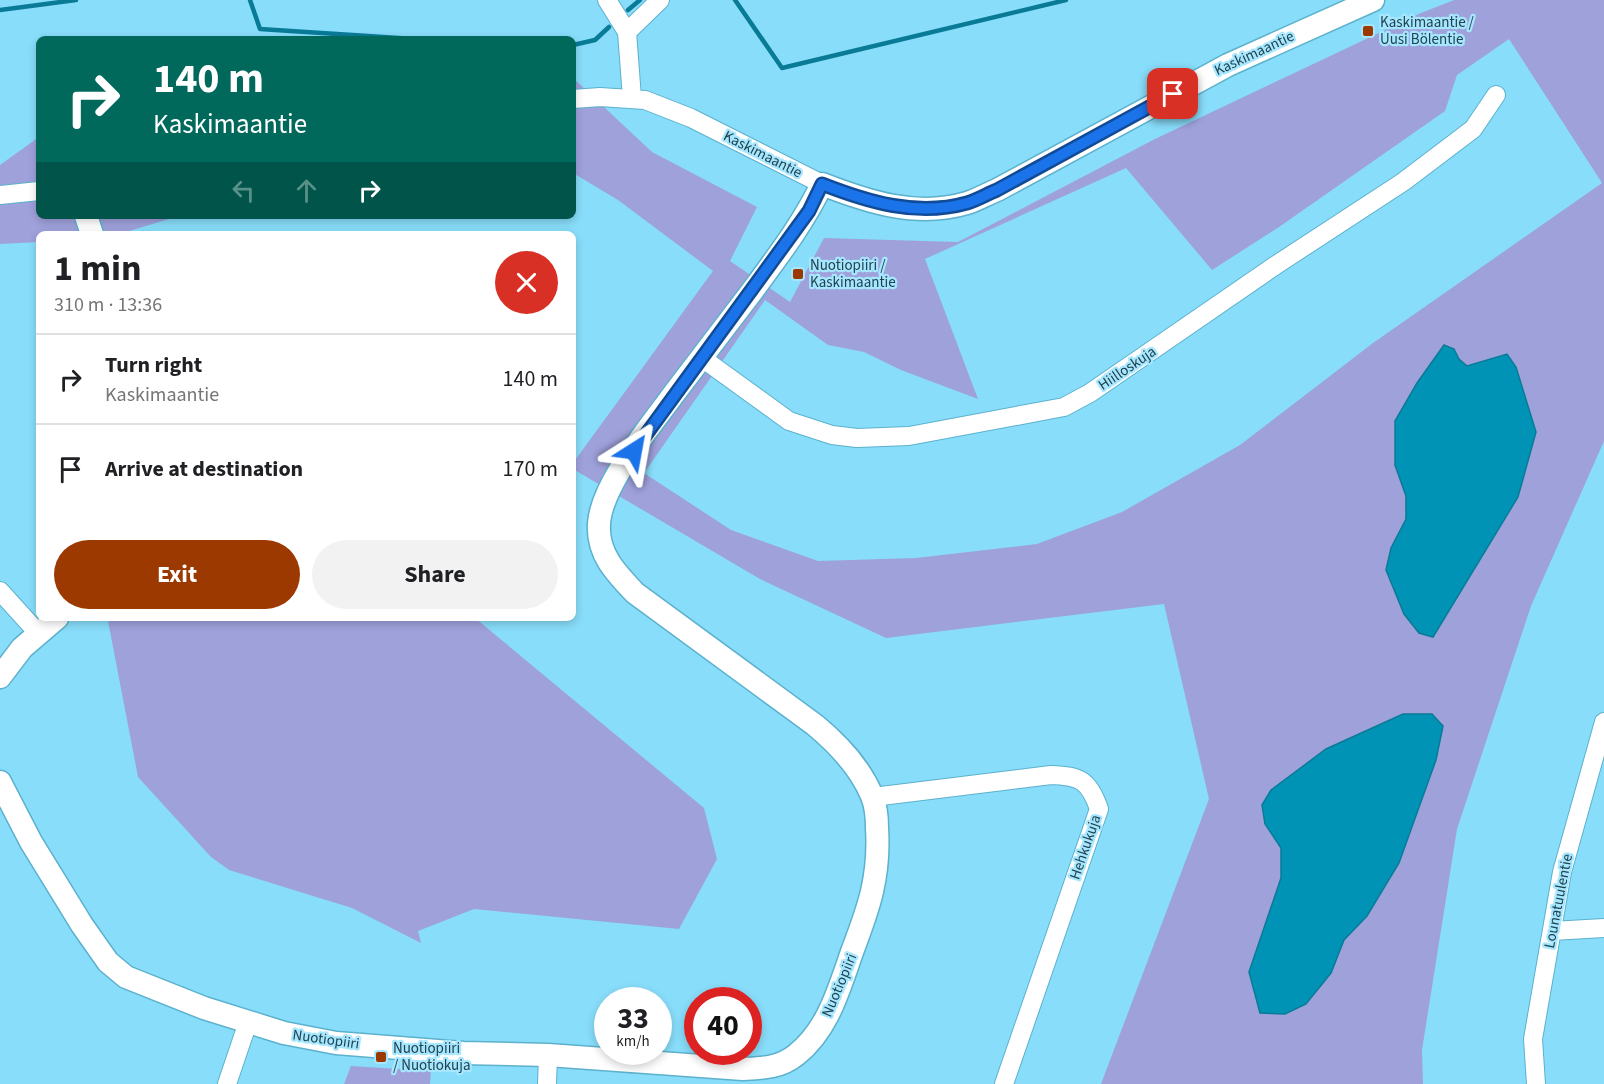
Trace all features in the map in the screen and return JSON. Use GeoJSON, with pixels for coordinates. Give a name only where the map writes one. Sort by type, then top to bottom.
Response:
{"type":"FeatureCollection","features":[{"type":"Feature","properties":{"kind":"street"},"geometry":{"type":"LineString","coordinates":[[607,0],[627,32],[632,98]]}},
{"type":"Feature","properties":{"kind":"street"},"geometry":{"type":"LineString","coordinates":[[627,32],[660,0]]}},
{"type":"Feature","properties":{"kind":"street","name":"Kaskimaantie"},"geometry":{"type":"LineString","coordinates":[[576,99],[600,97],[645,100],[691,118],[822,184],[862,200],[897,207],[930,209],[966,203],[997,190],[1228,64],[1373,0]]}},
{"type":"Feature","properties":{"kind":"street","name":"Hiilloskuja"},"geometry":{"type":"LineString","coordinates":[[702,357],[789,421],[832,435],[857,438],[909,436],[1064,407],[1090,393],[1276,265],[1403,182],[1473,129],[1496,95]]}},
{"type":"Feature","properties":{"kind":"street","name":"Nuotiopiiri"},"geometry":{"type":"LineString","coordinates":[[0,782],[31,842],[82,925],[108,962],[126,977],[204,1008],[284,1033],[336,1043],[463,1053],[548,1055],[743,1069],[774,1067],[795,1056],[819,1028],[834,1005],[871,901],[879,853],[873,797],[849,758],[834,741],[635,593],[616,573],[603,552],[599,523],[602,503],[644,434],[809,211],[822,184]]}},
{"type":"Feature","properties":{"kind":"street"},"geometry":{"type":"LineString","coordinates":[[0,195],[36,191]]}},
{"type":"Feature","properties":{"kind":"street"},"geometry":{"type":"LineString","coordinates":[[0,591],[38,633]]}},
{"type":"Feature","properties":{"kind":"street"},"geometry":{"type":"LineString","coordinates":[[0,677],[17,654],[53,621]]}},
{"type":"Feature","properties":{"kind":"street","name":"Lounatuulentie"},"geometry":{"type":"LineString","coordinates":[[1536,1084],[1533,1039],[1562,872],[1600,744],[1604,722]]}},
{"type":"Feature","properties":{"kind":"street","name":"Hehkukuja"},"geometry":{"type":"LineString","coordinates":[[873,797],[1051,775],[1068,776],[1081,780],[1093,792],[1099,809],[1004,1084]]}},
{"type":"Feature","properties":{"kind":"street"},"geometry":{"type":"LineString","coordinates":[[1552,931],[1604,928]]}},
{"type":"Feature","properties":{"kind":"street"},"geometry":{"type":"LineString","coordinates":[[227,1084],[248,1022]]}},
{"type":"Feature","properties":{"kind":"street"},"geometry":{"type":"LineString","coordinates":[[547,1084],[548,1055]]}},
{"type":"Feature","properties":{"kind":"shaded area"},"geometry":{"type":"Polygon","coordinates":[[[1454,0],[1604,0],[1604,441],[1531,606],[1457,829],[1422,1050],[1423,1084],[1101,1084],[1209,799],[1164,604],[886,638],[760,579],[576,471],[576,459],[713,271],[618,200],[576,175],[576,81],[652,152],[757,207],[730,261],[790,302],[824,238],[958,242],[1155,139],[1421,13],[1454,0]],[[1509,39],[1457,75],[1445,111],[1279,227],[1212,270],[1126,168],[925,259],[978,399],[901,370],[864,352],[828,345],[765,300],[644,473],[731,530],[818,561],[916,558],[1037,544],[1122,512],[1240,445],[1373,343],[1602,183],[1509,39]],[[1444,345],[1417,383],[1395,421],[1395,465],[1406,496],[1406,519],[1391,548],[1498,531],[1518,497],[1507,354],[1467,366],[1459,359],[1454,349],[1444,345]],[[1403,714],[1326,749],[1271,790],[1281,848],[1281,878],[1249,971],[1331,973],[1344,940],[1367,916],[1418,806],[1436,760],[1403,714]]]}},
{"type":"Feature","properties":{"kind":"shaded area"},"geometry":{"type":"Polygon","coordinates":[[[36,139],[36,219],[169,219],[129,231],[36,231],[36,242],[0,244],[0,165],[36,139]]]}},
{"type":"Feature","properties":{"kind":"shaded area"},"geometry":{"type":"Polygon","coordinates":[[[1444,345],[1454,349],[1459,359],[1467,366],[1507,354],[1516,367],[1536,432],[1518,497],[1433,637],[1419,633],[1404,614],[1386,570],[1391,548],[1406,519],[1406,496],[1395,465],[1395,421],[1417,383],[1444,345]]]}},
{"type":"Feature","properties":{"kind":"shaded area"},"geometry":{"type":"Polygon","coordinates":[[[108,621],[479,621],[704,808],[717,859],[679,929],[474,909],[418,931],[421,943],[352,908],[229,870],[211,857],[138,777],[108,621]]]}},
{"type":"Feature","properties":{"kind":"shaded area"},"geometry":{"type":"Polygon","coordinates":[[[1403,714],[1432,714],[1443,726],[1436,760],[1399,863],[1367,916],[1344,940],[1331,973],[1306,1004],[1285,1014],[1260,1013],[1249,972],[1281,878],[1281,848],[1265,824],[1262,805],[1271,790],[1326,749],[1403,714]]]}},
{"type":"Feature","properties":{"kind":"shaded area"},"geometry":{"type":"Polygon","coordinates":[[[351,1066],[431,1071],[430,1084],[344,1084],[351,1066]]]}},
{"type":"Feature","properties":{"kind":"waterway"},"geometry":{"type":"LineString","coordinates":[[0,10],[76,0]]}},
{"type":"Feature","properties":{"kind":"waterway"},"geometry":{"type":"LineString","coordinates":[[250,0],[260,29],[368,36]]}},
{"type":"Feature","properties":{"kind":"waterway"},"geometry":{"type":"LineString","coordinates":[[628,10],[640,0]]}},
{"type":"Feature","properties":{"kind":"waterway"},"geometry":{"type":"LineString","coordinates":[[735,0],[782,68],[1066,0]]}},
{"type":"Feature","properties":{"kind":"waterway"},"geometry":{"type":"LineString","coordinates":[[576,44],[595,40],[609,27]]}},
{"type":"Feature","properties":{"kind":"place","name":"Kaskimaantie / Uusi Bölentie"},"geometry":{"type":"Point","coordinates":[1368,31]}},
{"type":"Feature","properties":{"kind":"place","name":"Nuotiopiiri / Kaskimaantie"},"geometry":{"type":"Point","coordinates":[798,274]}},
{"type":"Feature","properties":{"kind":"place","name":"Nuotiopiiri / Nuotiokuja"},"geometry":{"type":"Point","coordinates":[381,1057]}},
{"type":"Feature","properties":{"kind":"route"},"geometry":{"type":"LineString","coordinates":[[634,451],[644,434],[809,211],[822,184],[862,200],[897,207],[930,209],[966,203],[997,190],[1173,94]]}}]}
